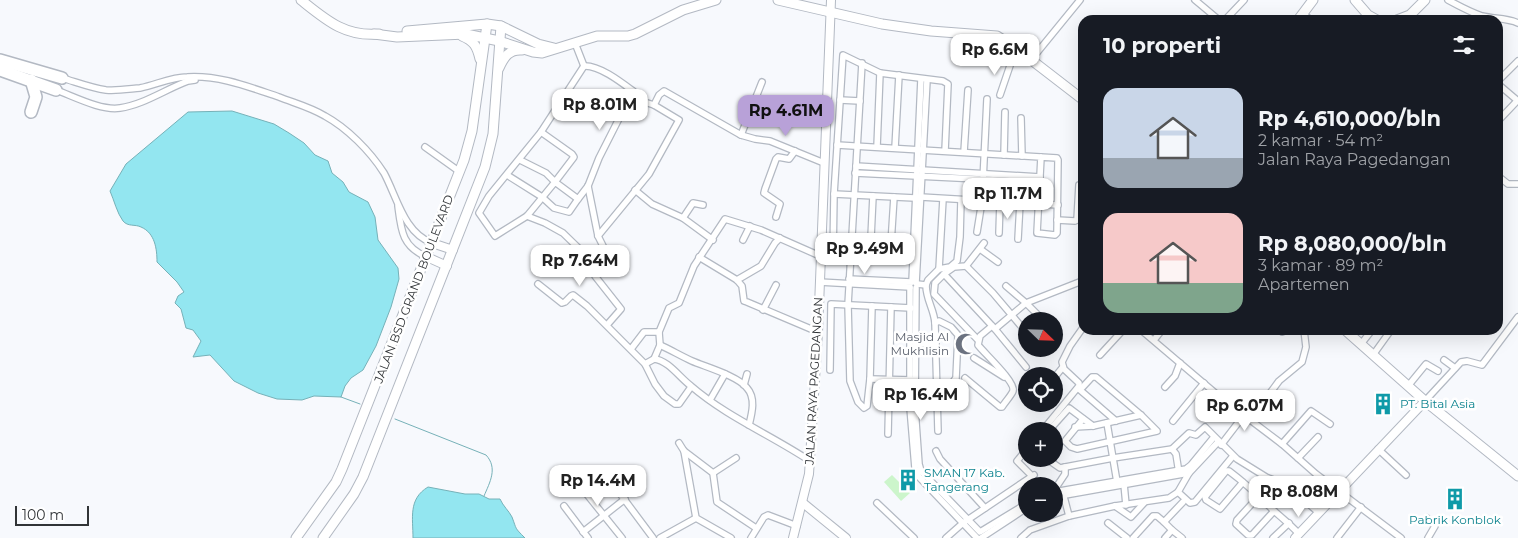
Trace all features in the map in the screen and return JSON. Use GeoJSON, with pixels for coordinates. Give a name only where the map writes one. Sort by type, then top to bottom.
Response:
{"type":"FeatureCollection","features":[{"type":"Feature","properties":{"kind":"highway"},"geometry":{"type":"LineString","coordinates":[[0,60],[62,78]]}},
{"type":"Feature","properties":{"kind":"highway"},"geometry":{"type":"LineString","coordinates":[[0,70],[56,90]]}},
{"type":"Feature","properties":{"kind":"highway"},"geometry":{"type":"LineString","coordinates":[[31,80],[36,97],[31,112]]}},
{"type":"Feature","properties":{"kind":"main road"},"geometry":{"type":"LineString","coordinates":[[301,0],[325,20],[343,30],[356,34],[487,24],[500,26],[538,44],[554,48]]}},
{"type":"Feature","properties":{"kind":"main road"},"geometry":{"type":"LineString","coordinates":[[374,34],[397,37],[458,35],[485,38],[542,53],[597,36],[628,36],[635,34],[683,10],[716,0]]}},
{"type":"Feature","properties":{"kind":"main road"},"geometry":{"type":"LineString","coordinates":[[778,0],[882,24],[931,31],[996,36],[1016,48],[1078,96]]}},
{"type":"Feature","properties":{"kind":"main road"},"geometry":{"type":"LineString","coordinates":[[1302,15],[1313,0]]}},
{"type":"Feature","properties":{"kind":"main road"},"geometry":{"type":"LineString","coordinates":[[1355,0],[1368,15]]}},
{"type":"Feature","properties":{"kind":"main road"},"geometry":{"type":"LineString","coordinates":[[1412,15],[1425,0]]}},
{"type":"Feature","properties":{"kind":"main road","name":"JALAN BSD GRAND BOULEVARD"},"geometry":{"type":"LineString","coordinates":[[296,538],[336,482],[342,469],[460,172],[472,132],[487,24]]}},
{"type":"Feature","properties":{"kind":"main road","name":"JALAN BSD GRAND BOULEVARD"},"geometry":{"type":"LineString","coordinates":[[323,538],[354,494],[363,477],[485,167],[492,134],[500,26]]}},
{"type":"Feature","properties":{"kind":"main road"},"geometry":{"type":"LineString","coordinates":[[458,35],[474,42],[477,47],[481,67]]}},
{"type":"Feature","properties":{"kind":"main road"},"geometry":{"type":"LineString","coordinates":[[497,73],[503,59],[509,53],[515,50],[527,50]]}},
{"type":"Feature","properties":{"kind":"main road"},"geometry":{"type":"LineString","coordinates":[[1351,335],[1425,401],[1518,476]]}},
{"type":"Feature","properties":{"kind":"street","name":"JALAN RAYA PAGEDANGAN"},"geometry":{"type":"LineString","coordinates":[[793,538],[803,503],[810,461],[818,332],[831,0]]}},
{"type":"Feature","properties":{"kind":"street"},"geometry":{"type":"LineString","coordinates":[[1031,60],[1080,0]]}},
{"type":"Feature","properties":{"kind":"street"},"geometry":{"type":"LineString","coordinates":[[1195,0],[1213,15]]}},
{"type":"Feature","properties":{"kind":"street"},"geometry":{"type":"LineString","coordinates":[[1230,15],[1244,0]]}},
{"type":"Feature","properties":{"kind":"street"},"geometry":{"type":"LineString","coordinates":[[1448,0],[1481,15]]}},
{"type":"Feature","properties":{"kind":"street"},"geometry":{"type":"LineString","coordinates":[[1503,19],[1512,20],[1518,24]]}},
{"type":"Feature","properties":{"kind":"street"},"geometry":{"type":"LineString","coordinates":[[575,43],[584,66]]}},
{"type":"Feature","properties":{"kind":"street"},"geometry":{"type":"LineString","coordinates":[[1000,96],[1016,48]]}},
{"type":"Feature","properties":{"kind":"street"},"geometry":{"type":"LineString","coordinates":[[912,260],[835,258],[833,256],[834,194],[842,56],[844,54],[880,72],[943,81],[948,84],[945,151]]}},
{"type":"Feature","properties":{"kind":"street"},"geometry":{"type":"LineString","coordinates":[[1503,77],[1518,61]]}},
{"type":"Feature","properties":{"kind":"street"},"geometry":{"type":"LineString","coordinates":[[862,64],[848,305],[850,381],[858,402],[864,408],[867,406],[870,379],[872,306]]}},
{"type":"Feature","properties":{"kind":"street"},"geometry":{"type":"LineString","coordinates":[[584,66],[597,69],[634,91],[635,97],[638,100],[654,105],[679,120],[655,164],[598,236]]}},
{"type":"Feature","properties":{"kind":"street"},"geometry":{"type":"LineString","coordinates":[[542,132],[574,156],[526,216],[495,236],[479,213],[489,196],[542,132],[584,66]]}},
{"type":"Feature","properties":{"kind":"street"},"geometry":{"type":"LineString","coordinates":[[877,147],[880,72]]}},
{"type":"Feature","properties":{"kind":"street"},"geometry":{"type":"LineString","coordinates":[[895,148],[899,75]]}},
{"type":"Feature","properties":{"kind":"street"},"geometry":{"type":"LineString","coordinates":[[62,78],[105,90],[142,87],[167,79],[187,76],[206,77],[225,80],[304,106],[325,116],[344,129],[364,148],[383,172],[407,222],[418,234],[432,243],[453,250]]}},
{"type":"Feature","properties":{"kind":"street"},"geometry":{"type":"LineString","coordinates":[[56,90],[101,106],[118,108],[142,101],[188,80],[207,78],[225,80]]}},
{"type":"Feature","properties":{"kind":"street"},"geometry":{"type":"LineString","coordinates":[[924,79],[913,285],[910,308],[912,380],[920,467],[965,521],[978,531],[981,532],[1018,509]]}},
{"type":"Feature","properties":{"kind":"street"},"geometry":{"type":"LineString","coordinates":[[741,135],[762,82]]}},
{"type":"Feature","properties":{"kind":"street"},"geometry":{"type":"LineString","coordinates":[[1503,87],[1518,101],[1503,117]]}},
{"type":"Feature","properties":{"kind":"street"},"geometry":{"type":"LineString","coordinates":[[964,152],[968,90]]}},
{"type":"Feature","properties":{"kind":"street"},"geometry":{"type":"LineString","coordinates":[[507,175],[554,208],[567,212],[571,211],[588,186],[606,143],[634,91]]}},
{"type":"Feature","properties":{"kind":"street"},"geometry":{"type":"LineString","coordinates":[[654,105],[659,95],[664,92],[741,135],[755,140],[770,141],[824,163]]}},
{"type":"Feature","properties":{"kind":"street"},"geometry":{"type":"LineString","coordinates":[[977,232],[982,201],[987,99]]}},
{"type":"Feature","properties":{"kind":"street"},"geometry":{"type":"LineString","coordinates":[[840,100],[860,101]]}},
{"type":"Feature","properties":{"kind":"street"},"geometry":{"type":"LineString","coordinates":[[1004,155],[1005,112]]}},
{"type":"Feature","properties":{"kind":"street"},"geometry":{"type":"LineString","coordinates":[[1021,118],[1022,156]]}},
{"type":"Feature","properties":{"kind":"street"},"geometry":{"type":"LineString","coordinates":[[837,145],[1056,157],[1058,160],[1056,234],[1038,234],[1041,157]]}},
{"type":"Feature","properties":{"kind":"street"},"geometry":{"type":"LineString","coordinates":[[424,147],[460,172]]}},
{"type":"Feature","properties":{"kind":"street"},"geometry":{"type":"LineString","coordinates":[[776,217],[780,204],[764,193],[765,189],[776,158],[789,159],[795,151]]}},
{"type":"Feature","properties":{"kind":"street"},"geometry":{"type":"LineString","coordinates":[[520,160],[546,173],[578,199]]}},
{"type":"Feature","properties":{"kind":"street"},"geometry":{"type":"LineString","coordinates":[[856,166],[919,173],[1040,180]]}},
{"type":"Feature","properties":{"kind":"street"},"geometry":{"type":"LineString","coordinates":[[855,174],[919,173]]}},
{"type":"Feature","properties":{"kind":"street"},"geometry":{"type":"LineString","coordinates":[[1503,180],[1508,184],[1518,184]]}},
{"type":"Feature","properties":{"kind":"street"},"geometry":{"type":"LineString","coordinates":[[588,186],[598,236],[606,255],[598,267],[596,277],[620,307],[620,310],[607,325]]}},
{"type":"Feature","properties":{"kind":"street"},"geometry":{"type":"LineString","coordinates":[[635,190],[652,204],[683,218],[713,240]]}},
{"type":"Feature","properties":{"kind":"street"},"geometry":{"type":"LineString","coordinates":[[834,194],[943,198],[1058,206]]}},
{"type":"Feature","properties":{"kind":"street"},"geometry":{"type":"LineString","coordinates":[[870,258],[873,196]]}},
{"type":"Feature","properties":{"kind":"street"},"geometry":{"type":"LineString","coordinates":[[890,259],[894,197]]}},
{"type":"Feature","properties":{"kind":"street"},"geometry":{"type":"LineString","coordinates":[[918,198],[912,260],[915,344],[910,408],[916,473],[981,538],[1018,513]]}},
{"type":"Feature","properties":{"kind":"street"},"geometry":{"type":"LineString","coordinates":[[939,269],[943,198]]}},
{"type":"Feature","properties":{"kind":"street"},"geometry":{"type":"LineString","coordinates":[[397,200],[401,229],[407,243],[416,253],[447,266]]}},
{"type":"Feature","properties":{"kind":"street"},"geometry":{"type":"LineString","coordinates":[[938,431],[935,323],[934,313],[926,295],[926,285],[928,280],[939,269],[950,267],[957,261],[961,200]]}},
{"type":"Feature","properties":{"kind":"street"},"geometry":{"type":"LineString","coordinates":[[999,233],[1000,202]]}},
{"type":"Feature","properties":{"kind":"street"},"geometry":{"type":"LineString","coordinates":[[1057,220],[1077,220],[1078,202]]}},
{"type":"Feature","properties":{"kind":"street"},"geometry":{"type":"LineString","coordinates":[[683,218],[693,203],[702,204]]}},
{"type":"Feature","properties":{"kind":"street"},"geometry":{"type":"LineString","coordinates":[[1018,239],[1020,203]]}},
{"type":"Feature","properties":{"kind":"street"},"geometry":{"type":"LineString","coordinates":[[526,216],[545,223],[563,233],[598,267]]}},
{"type":"Feature","properties":{"kind":"street"},"geometry":{"type":"LineString","coordinates":[[645,364],[654,359],[660,345],[659,332],[669,308],[679,303],[699,257],[713,240],[725,219],[750,226],[820,256]]}},
{"type":"Feature","properties":{"kind":"street"},"geometry":{"type":"LineString","coordinates":[[743,240],[750,226]]}},
{"type":"Feature","properties":{"kind":"street"},"geometry":{"type":"LineString","coordinates":[[737,280],[761,266],[780,238]]}},
{"type":"Feature","properties":{"kind":"street"},"geometry":{"type":"LineString","coordinates":[[965,378],[1000,407],[1002,407],[1013,389],[1008,379],[978,345],[978,340],[934,294],[935,283],[954,267],[966,266],[984,243]]}},
{"type":"Feature","properties":{"kind":"street"},"geometry":{"type":"LineString","coordinates":[[980,249],[998,262]]}},
{"type":"Feature","properties":{"kind":"street"},"geometry":{"type":"LineString","coordinates":[[699,257],[737,280],[742,286],[744,300],[763,310],[818,332]]}},
{"type":"Feature","properties":{"kind":"street"},"geometry":{"type":"LineString","coordinates":[[966,266],[1018,322]]}},
{"type":"Feature","properties":{"kind":"street"},"geometry":{"type":"LineString","coordinates":[[944,274],[994,327],[1026,367]]}},
{"type":"Feature","properties":{"kind":"street"},"geometry":{"type":"LineString","coordinates":[[820,282],[849,281],[926,285]]}},
{"type":"Feature","properties":{"kind":"street"},"geometry":{"type":"LineString","coordinates":[[978,340],[1026,303],[1078,283]]}},
{"type":"Feature","properties":{"kind":"street"},"geometry":{"type":"LineString","coordinates":[[538,284],[562,303],[571,296],[574,296],[631,349],[645,364],[654,384],[664,396],[675,404],[679,404],[691,387]]}},
{"type":"Feature","properties":{"kind":"street"},"geometry":{"type":"LineString","coordinates":[[763,310],[776,285]]}},
{"type":"Feature","properties":{"kind":"street"},"geometry":{"type":"LineString","coordinates":[[1006,286],[1035,312]]}},
{"type":"Feature","properties":{"kind":"street"},"geometry":{"type":"LineString","coordinates":[[830,370],[831,304],[910,308]]}},
{"type":"Feature","properties":{"kind":"street"},"geometry":{"type":"LineString","coordinates":[[888,434],[890,307]]}},
{"type":"Feature","properties":{"kind":"street"},"geometry":{"type":"LineString","coordinates":[[1242,482],[1220,509],[1206,500],[1205,497],[1226,471],[1229,471],[1259,496],[1274,511],[1289,523],[1297,536],[1463,360],[1482,366],[1518,317]]}},
{"type":"Feature","properties":{"kind":"street"},"geometry":{"type":"LineString","coordinates":[[935,323],[939,320],[952,327],[958,335],[956,378],[950,386],[938,387]]}},
{"type":"Feature","properties":{"kind":"street"},"geometry":{"type":"LineString","coordinates":[[631,349],[644,332],[659,332]]}},
{"type":"Feature","properties":{"kind":"street"},"geometry":{"type":"LineString","coordinates":[[1063,405],[1079,386],[1079,383],[1063,367],[1062,362],[1078,335]]}},
{"type":"Feature","properties":{"kind":"street"},"geometry":{"type":"LineString","coordinates":[[1100,355],[1118,335]]}},
{"type":"Feature","properties":{"kind":"street"},"geometry":{"type":"LineString","coordinates":[[1148,335],[1250,420],[1282,444],[1316,474],[1401,538]]}},
{"type":"Feature","properties":{"kind":"street"},"geometry":{"type":"LineString","coordinates":[[1154,340],[1158,335]]}},
{"type":"Feature","properties":{"kind":"street"},"geometry":{"type":"LineString","coordinates":[[1250,420],[1279,381],[1302,362],[1306,347],[1305,335]]}},
{"type":"Feature","properties":{"kind":"street"},"geometry":{"type":"LineString","coordinates":[[1361,344],[1368,335]]}},
{"type":"Feature","properties":{"kind":"street"},"geometry":{"type":"LineString","coordinates":[[1373,355],[1387,335]]}},
{"type":"Feature","properties":{"kind":"street"},"geometry":{"type":"LineString","coordinates":[[915,344],[936,344]]}},
{"type":"Feature","properties":{"kind":"street"},"geometry":{"type":"LineString","coordinates":[[660,345],[744,385],[750,392],[753,410],[748,425]]}},
{"type":"Feature","properties":{"kind":"street"},"geometry":{"type":"LineString","coordinates":[[974,358],[1008,379]]}},
{"type":"Feature","properties":{"kind":"street"},"geometry":{"type":"LineString","coordinates":[[654,359],[663,362],[691,387],[748,425],[810,461]]}},
{"type":"Feature","properties":{"kind":"street"},"geometry":{"type":"LineString","coordinates":[[1444,360],[1455,368]]}},
{"type":"Feature","properties":{"kind":"street"},"geometry":{"type":"LineString","coordinates":[[1165,387],[1175,376],[1180,363]]}},
{"type":"Feature","properties":{"kind":"street"},"geometry":{"type":"LineString","coordinates":[[1408,386],[1426,364],[1438,371]]}},
{"type":"Feature","properties":{"kind":"street"},"geometry":{"type":"LineString","coordinates":[[710,400],[724,374]]}},
{"type":"Feature","properties":{"kind":"street"},"geometry":{"type":"LineString","coordinates":[[744,385],[747,374]]}},
{"type":"Feature","properties":{"kind":"street"},"geometry":{"type":"LineString","coordinates":[[1082,418],[1065,440],[1077,449],[1157,431],[1096,377],[1092,377],[1080,390],[1116,421]]}},
{"type":"Feature","properties":{"kind":"street"},"geometry":{"type":"LineString","coordinates":[[870,379],[912,380]]}},
{"type":"Feature","properties":{"kind":"street"},"geometry":{"type":"LineString","coordinates":[[1172,420],[1204,382]]}},
{"type":"Feature","properties":{"kind":"street"},"geometry":{"type":"LineString","coordinates":[[915,408],[937,406]]}},
{"type":"Feature","properties":{"kind":"street"},"geometry":{"type":"LineString","coordinates":[[1056,422],[1069,408],[1093,426]]}},
{"type":"Feature","properties":{"kind":"street"},"geometry":{"type":"LineString","coordinates":[[1282,444],[1311,411],[1330,424]]}},
{"type":"Feature","properties":{"kind":"street"},"geometry":{"type":"LineString","coordinates":[[1049,422],[1058,412]]}},
{"type":"Feature","properties":{"kind":"street"},"geometry":{"type":"LineString","coordinates":[[1075,427],[1093,426],[1141,415]]}},
{"type":"Feature","properties":{"kind":"street"},"geometry":{"type":"LineString","coordinates":[[1021,538],[1030,530],[1070,516],[1115,506],[1169,498],[1178,492],[1189,471],[1200,458],[1244,415]]}},
{"type":"Feature","properties":{"kind":"street"},"geometry":{"type":"LineString","coordinates":[[1107,423],[1113,458],[1126,505]]}},
{"type":"Feature","properties":{"kind":"street"},"geometry":{"type":"LineString","coordinates":[[1063,477],[1065,474],[1065,466],[1172,450],[1189,433],[1196,435],[1204,427],[1233,456],[1266,477],[1288,486],[1318,512]]}},
{"type":"Feature","properties":{"kind":"street"},"geometry":{"type":"LineString","coordinates":[[1298,458],[1318,437]]}},
{"type":"Feature","properties":{"kind":"street"},"geometry":{"type":"LineString","coordinates":[[678,443],[684,451],[713,473],[717,502],[756,528]]}},
{"type":"Feature","properties":{"kind":"street"},"geometry":{"type":"LineString","coordinates":[[1378,449],[1406,475]]}},
{"type":"Feature","properties":{"kind":"street"},"geometry":{"type":"LineString","coordinates":[[1172,450],[1176,454],[1180,473]]}},
{"type":"Feature","properties":{"kind":"street"},"geometry":{"type":"LineString","coordinates":[[684,451],[696,518],[728,537]]}},
{"type":"Feature","properties":{"kind":"street"},"geometry":{"type":"LineString","coordinates":[[936,451],[940,459],[985,508]]}},
{"type":"Feature","properties":{"kind":"street"},"geometry":{"type":"LineString","coordinates":[[1178,492],[1190,503],[1195,502],[1233,456]]}},
{"type":"Feature","properties":{"kind":"street"},"geometry":{"type":"LineString","coordinates":[[713,473],[736,458]]}},
{"type":"Feature","properties":{"kind":"street"},"geometry":{"type":"LineString","coordinates":[[946,538],[965,521],[1033,476],[1023,467]]}},
{"type":"Feature","properties":{"kind":"street"},"geometry":{"type":"LineString","coordinates":[[1063,492],[1189,471]]}},
{"type":"Feature","properties":{"kind":"street"},"geometry":{"type":"LineString","coordinates":[[604,472],[653,538]]}},
{"type":"Feature","properties":{"kind":"street"},"geometry":{"type":"LineString","coordinates":[[578,482],[622,538]]}},
{"type":"Feature","properties":{"kind":"street"},"geometry":{"type":"LineString","coordinates":[[1259,496],[1237,520],[1236,524],[1248,535],[1252,535],[1274,511]]}},
{"type":"Feature","properties":{"kind":"street"},"geometry":{"type":"LineString","coordinates":[[583,532],[625,499]]}},
{"type":"Feature","properties":{"kind":"street"},"geometry":{"type":"LineString","coordinates":[[1164,522],[1183,502]]}},
{"type":"Feature","properties":{"kind":"street"},"geometry":{"type":"LineString","coordinates":[[803,503],[846,538]]}},
{"type":"Feature","properties":{"kind":"street"},"geometry":{"type":"LineString","coordinates":[[877,503],[914,538]]}},
{"type":"Feature","properties":{"kind":"street"},"geometry":{"type":"LineString","coordinates":[[1063,503],[1070,516]]}},
{"type":"Feature","properties":{"kind":"street"},"geometry":{"type":"LineString","coordinates":[[1115,506],[1130,517],[1144,503]]}},
{"type":"Feature","properties":{"kind":"street"},"geometry":{"type":"LineString","coordinates":[[564,506],[588,538]]}},
{"type":"Feature","properties":{"kind":"street"},"geometry":{"type":"LineString","coordinates":[[1337,538],[1361,508]]}},
{"type":"Feature","properties":{"kind":"street"},"geometry":{"type":"LineString","coordinates":[[751,538],[756,528],[768,515],[797,526]]}},
{"type":"Feature","properties":{"kind":"street"},"geometry":{"type":"LineString","coordinates":[[1133,538],[1152,516],[1157,516],[1182,538]]}},
{"type":"Feature","properties":{"kind":"street"},"geometry":{"type":"LineString","coordinates":[[660,538],[696,518]]}},
{"type":"Feature","properties":{"kind":"street"},"geometry":{"type":"LineString","coordinates":[[1427,518],[1435,526],[1428,538]]}},
{"type":"Feature","properties":{"kind":"street"},"geometry":{"type":"LineString","coordinates":[[1108,523],[1127,538]]}},
{"type":"Feature","properties":{"kind":"street"},"geometry":{"type":"LineString","coordinates":[[1273,538],[1289,523]]}},
{"type":"Feature","properties":{"kind":"street"},"geometry":{"type":"LineString","coordinates":[[1165,538],[1172,530]]}},
{"type":"Feature","properties":{"kind":"green space"},"geometry":{"type":"Polygon","coordinates":[[[892,475],[910,493],[901,501],[884,482],[892,475]]]}},
{"type":"Feature","properties":{"kind":"water"},"geometry":{"type":"Polygon","coordinates":[[[232,111],[274,124],[304,143],[315,155],[328,161],[332,173],[343,182],[349,192],[368,202],[375,217],[378,240],[398,268],[399,279],[391,307],[376,346],[363,370],[351,378],[345,386],[341,397],[314,396],[302,400],[277,399],[258,393],[234,381],[210,355],[193,357],[201,341],[193,330],[186,328],[181,309],[175,303],[178,296],[184,292],[157,262],[156,247],[149,233],[141,227],[125,223],[121,218],[110,191],[126,164],[188,112],[232,111]]]}},
{"type":"Feature","properties":{"kind":"water"},"geometry":{"type":"Polygon","coordinates":[[[428,487],[465,494],[479,494],[489,499],[500,499],[512,517],[516,528],[525,538],[413,538],[412,516],[414,503],[417,497],[428,487]]]}},
{"type":"Feature","properties":{"kind":"waterway"},"geometry":{"type":"LineString","coordinates":[[341,397],[360,404]]}},
{"type":"Feature","properties":{"kind":"waterway"},"geometry":{"type":"LineString","coordinates":[[395,419],[486,455],[492,465],[492,475],[484,496]]}},
{"type":"Feature","properties":{"kind":"place","name":"Masjid Al Mukhlisin"},"geometry":{"type":"Point","coordinates":[966,344]}},
{"type":"Feature","properties":{"kind":"place","name":"PT. Bital Asia"},"geometry":{"type":"Point","coordinates":[1383,404]}},
{"type":"Feature","properties":{"kind":"place","name":"SMAN 17 Kab. Tangerang"},"geometry":{"type":"Point","coordinates":[908,480]}},
{"type":"Feature","properties":{"kind":"place","name":"Pabrik Konblok"},"geometry":{"type":"Point","coordinates":[1455,499]}}]}
